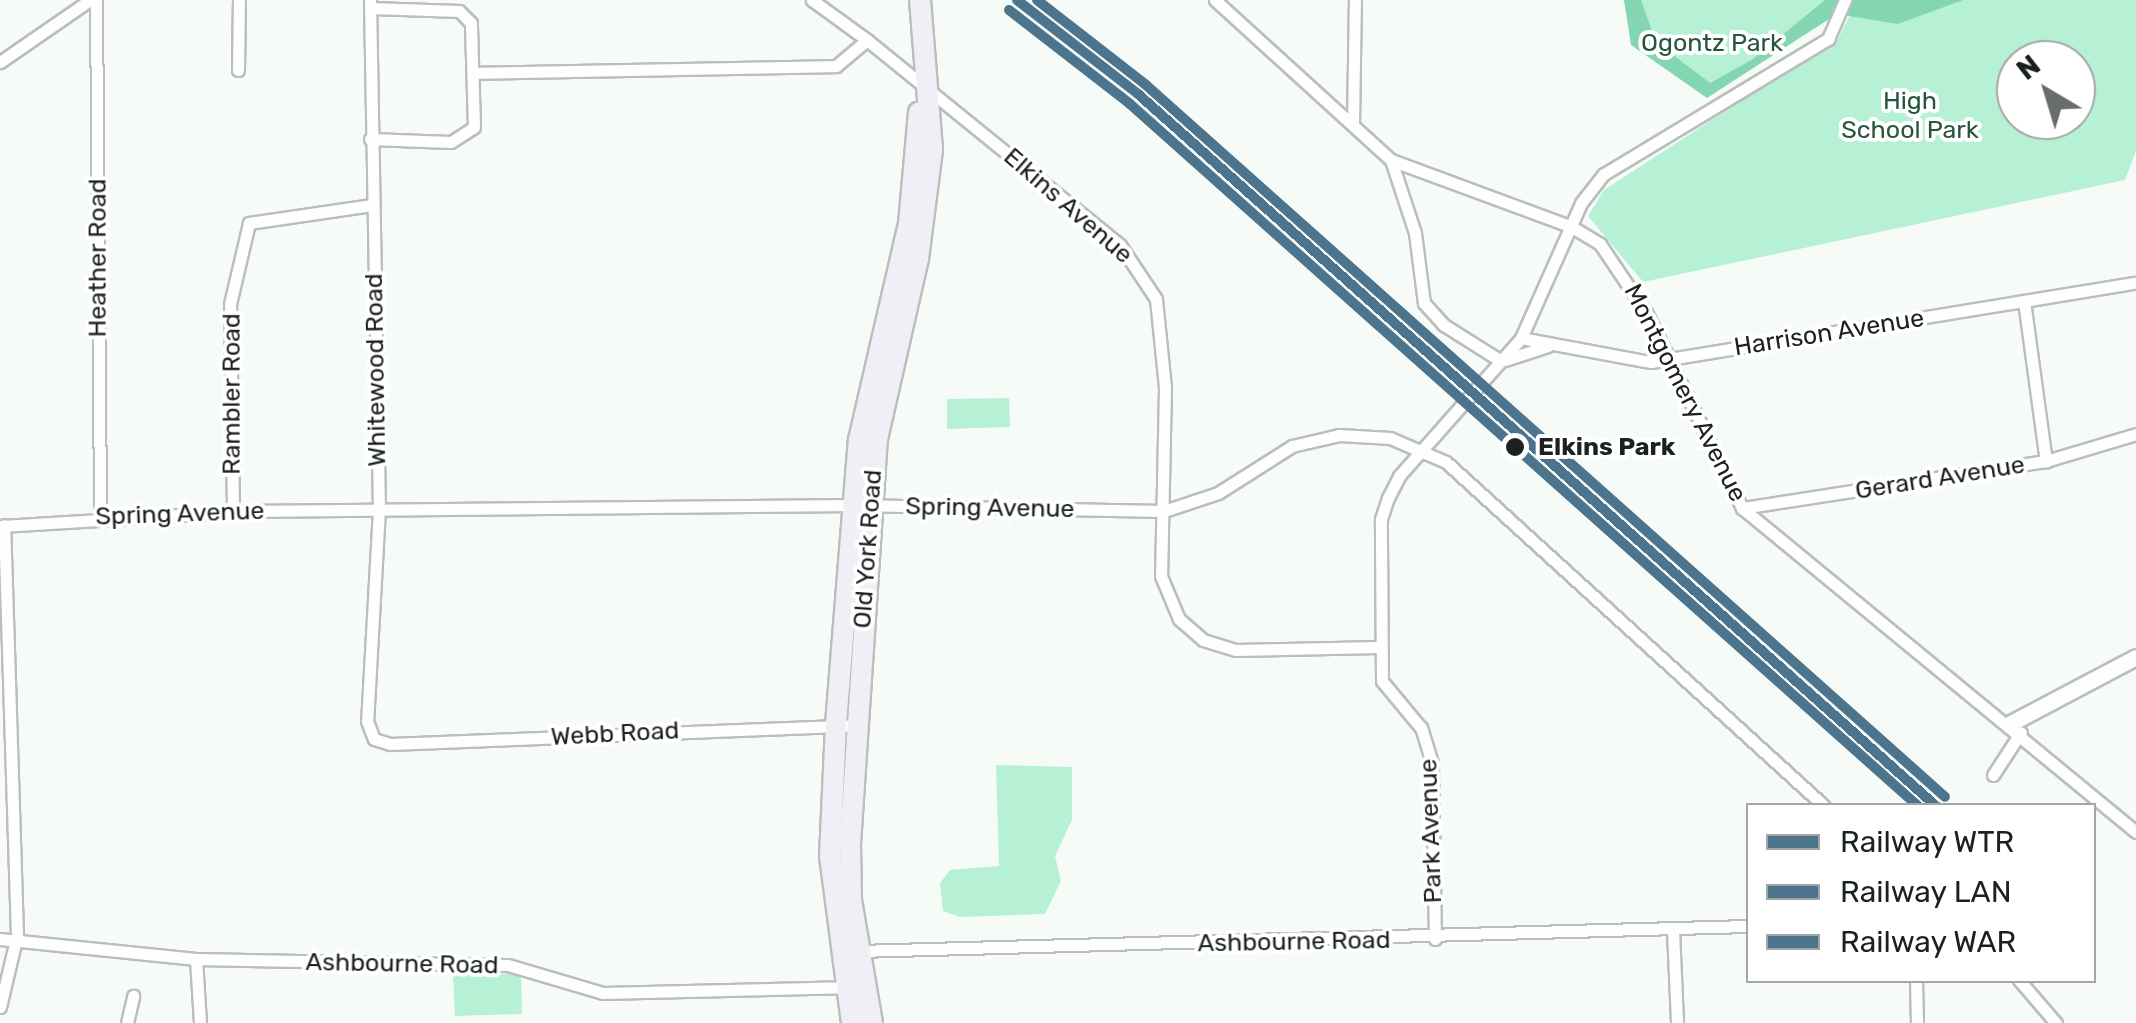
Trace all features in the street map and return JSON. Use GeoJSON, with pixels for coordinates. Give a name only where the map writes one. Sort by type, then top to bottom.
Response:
{"type":"FeatureCollection","features":[{"type":"Feature","properties":{"kind":"highway","name":"Old York Road"},"geometry":{"type":"LineString","coordinates":[[852,1023],[848,952],[830,857],[836,724],[861,506],[928,204],[932,149],[922,80],[920,0]]}},
{"type":"Feature","properties":{"kind":"highway","name":"Old York Road"},"geometry":{"type":"LineString","coordinates":[[848,952],[858,725],[861,506]]}},
{"type":"Feature","properties":{"kind":"highway","name":"Old York Road"},"geometry":{"type":"LineString","coordinates":[[852,987],[872,1023]]}},
{"type":"Feature","properties":{"kind":"street"},"geometry":{"type":"LineString","coordinates":[[0,62],[93,0]]}},
{"type":"Feature","properties":{"kind":"street","name":"Heather Road"},"geometry":{"type":"LineString","coordinates":[[93,0],[100,515]]}},
{"type":"Feature","properties":{"kind":"street"},"geometry":{"type":"LineString","coordinates":[[238,70],[239,0]]}},
{"type":"Feature","properties":{"kind":"street","name":"Elkins Avenue"},"geometry":{"type":"LineString","coordinates":[[812,0],[922,80],[1120,244],[1139,268],[1156,299],[1164,343],[1164,592],[1179,619],[1203,640],[1236,650],[1379,647]]}},
{"type":"Feature","properties":{"kind":"street"},"geometry":{"type":"LineString","coordinates":[[1215,0],[1391,160],[1415,233],[1424,303],[1444,325],[1500,362],[1548,346]]}},
{"type":"Feature","properties":{"kind":"street"},"geometry":{"type":"LineString","coordinates":[[1352,124],[1355,0]]}},
{"type":"Feature","properties":{"kind":"street","name":"Park Avenue"},"geometry":{"type":"LineString","coordinates":[[1435,939],[1432,763],[1420,728],[1382,681],[1379,647],[1381,518],[1399,476],[1521,338],[1572,227],[1604,174],[1834,31],[1844,0]]}},
{"type":"Feature","properties":{"kind":"street"},"geometry":{"type":"LineString","coordinates":[[370,139],[452,142],[474,127],[471,23],[459,10],[371,4]]}},
{"type":"Feature","properties":{"kind":"street","name":"Whitewood Road"},"geometry":{"type":"LineString","coordinates":[[371,4],[370,139],[379,509],[368,721],[374,739]]}},
{"type":"Feature","properties":{"kind":"street"},"geometry":{"type":"LineString","coordinates":[[473,72],[836,66],[867,40]]}},
{"type":"Feature","properties":{"kind":"street","name":"Montgomery Avenue"},"geometry":{"type":"LineString","coordinates":[[1391,160],[1572,227],[1600,244],[1622,272],[1742,508],[2016,727],[2136,832]]}},
{"type":"Feature","properties":{"kind":"street","name":"Rambler Road"},"geometry":{"type":"LineString","coordinates":[[233,511],[230,304],[249,223],[372,205]]}},
{"type":"Feature","properties":{"kind":"street","name":"Harrison Avenue"},"geometry":{"type":"LineString","coordinates":[[1521,338],[1548,346],[1668,359],[2136,284]]}},
{"type":"Feature","properties":{"kind":"street"},"geometry":{"type":"LineString","coordinates":[[2024,302],[2046,461]]}},
{"type":"Feature","properties":{"kind":"street","name":"Spring Avenue"},"geometry":{"type":"LineString","coordinates":[[2,526],[100,515],[379,509],[861,506],[1164,511],[1218,493],[1292,446],[1314,439],[1362,434],[1423,446]]}},
{"type":"Feature","properties":{"kind":"street","name":"Gerard Avenue"},"geometry":{"type":"LineString","coordinates":[[1742,508],[2046,461],[2136,434]]}},
{"type":"Feature","properties":{"kind":"street"},"geometry":{"type":"LineString","coordinates":[[1423,446],[1821,803]]}},
{"type":"Feature","properties":{"kind":"street"},"geometry":{"type":"LineString","coordinates":[[0,1007],[17,936],[2,526]]}},
{"type":"Feature","properties":{"kind":"street"},"geometry":{"type":"LineString","coordinates":[[1993,775],[2016,727],[2136,657]]}},
{"type":"Feature","properties":{"kind":"street","name":"Webb Road"},"geometry":{"type":"LineString","coordinates":[[374,739],[390,744],[858,725]]}},
{"type":"Feature","properties":{"kind":"street","name":"Ashbourne Road"},"geometry":{"type":"LineString","coordinates":[[848,952],[1435,939],[1746,926]]}},
{"type":"Feature","properties":{"kind":"street"},"geometry":{"type":"LineString","coordinates":[[1673,930],[1677,1023]]}},
{"type":"Feature","properties":{"kind":"street","name":"Ashbourne Road"},"geometry":{"type":"LineString","coordinates":[[0,939],[17,936],[196,959],[508,964],[603,993],[852,987]]}},
{"type":"Feature","properties":{"kind":"street"},"geometry":{"type":"LineString","coordinates":[[196,959],[200,1023]]}},
{"type":"Feature","properties":{"kind":"street"},"geometry":{"type":"LineString","coordinates":[[1916,983],[1918,1023]]}},
{"type":"Feature","properties":{"kind":"street"},"geometry":{"type":"LineString","coordinates":[[2022,983],[2056,1023]]}},
{"type":"Feature","properties":{"kind":"street"},"geometry":{"type":"LineString","coordinates":[[127,1023],[133,996]]}},
{"type":"Feature","properties":{"kind":"green space","name":"Ogontz Park"},"geometry":{"type":"Polygon","coordinates":[[[1623,0],[1835,0],[1713,91],[1663,61],[1623,0]]]}},
{"type":"Feature","properties":{"kind":"green space","name":"High School Park"},"geometry":{"type":"Polygon","coordinates":[[[1935,0],[2136,0],[2136,151],[2125,180],[1643,282],[1588,216],[1604,190],[1839,37],[1852,11],[1935,0]]]}},
{"type":"Feature","properties":{"kind":"green space"},"geometry":{"type":"Polygon","coordinates":[[[1009,398],[1010,427],[947,429],[947,399],[1009,398]]]}},
{"type":"Feature","properties":{"kind":"green space"},"geometry":{"type":"Polygon","coordinates":[[[996,765],[1072,767],[1072,820],[1055,856],[1061,881],[1045,914],[960,917],[943,911],[940,883],[950,870],[999,866],[996,765]]]}},
{"type":"Feature","properties":{"kind":"green space"},"geometry":{"type":"Polygon","coordinates":[[[521,973],[522,1014],[455,1016],[453,975],[521,973]]]}},
{"type":"Feature","properties":{"kind":"shaded area"},"geometry":{"type":"Polygon","coordinates":[[[1624,0],[1641,0],[1656,42],[1710,83],[1753,59],[1825,0],[1963,0],[1898,24],[1837,14],[1707,98],[1631,45],[1624,0]]]}},
{"type":"Feature","properties":{"kind":"rail line","name":"WTR"},"geometry":{"type":"LineString","coordinates":[[1017,0],[1138,94],[1933,803]]}},
{"type":"Feature","properties":{"kind":"rail line","name":"WAR"},"geometry":{"type":"LineString","coordinates":[[1037,0],[1146,85],[1945,797]]}},
{"type":"Feature","properties":{"kind":"rail line","name":"LAN"},"geometry":{"type":"LineString","coordinates":[[1009,10],[1130,104],[1915,803]]}},
{"type":"Feature","properties":{"kind":"place","name":"Elkins Park"},"geometry":{"type":"Point","coordinates":[1515,447]}}]}
